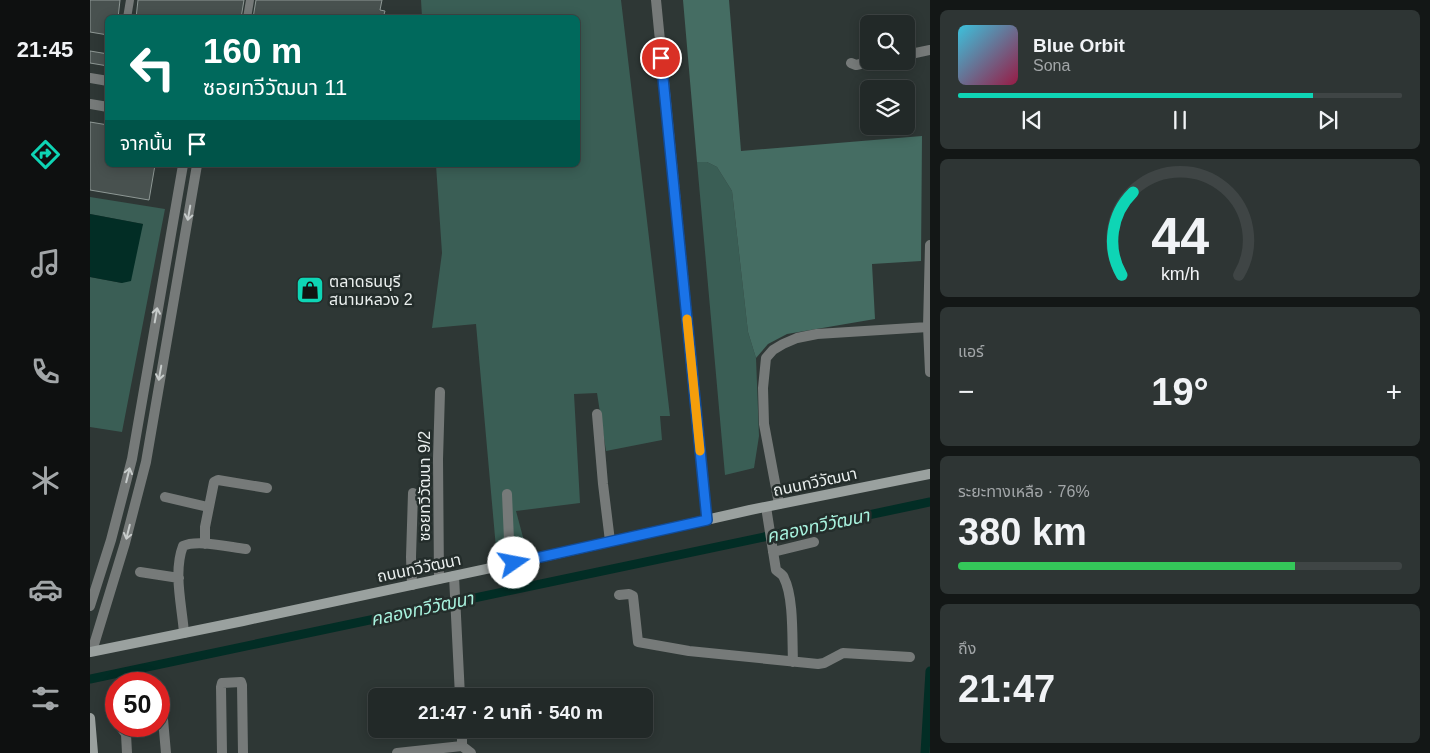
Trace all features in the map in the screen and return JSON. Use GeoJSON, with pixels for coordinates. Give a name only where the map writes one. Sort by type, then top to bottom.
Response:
{"type":"FeatureCollection","features":[{"type":"Feature","properties":{"kind":"main road","name":"ถนนทวีวัฒนา"},"geometry":{"type":"LineString","coordinates":[[91,651],[412,585],[779,504],[930,474]]}},
{"type":"Feature","properties":{"kind":"main road"},"geometry":{"type":"LineString","coordinates":[[90,718],[93,753]]}},
{"type":"Feature","properties":{"kind":"street"},"geometry":{"type":"LineString","coordinates":[[128,15],[130,0]]}},
{"type":"Feature","properties":{"kind":"street"},"geometry":{"type":"LineString","coordinates":[[248,15],[250,0]]}},
{"type":"Feature","properties":{"kind":"street"},"geometry":{"type":"LineString","coordinates":[[656,0],[707,520]]}},
{"type":"Feature","properties":{"kind":"street"},"geometry":{"type":"LineString","coordinates":[[915,53],[930,50]]}},
{"type":"Feature","properties":{"kind":"street"},"geometry":{"type":"LineString","coordinates":[[851,63],[860,64]]}},
{"type":"Feature","properties":{"kind":"street"},"geometry":{"type":"LineString","coordinates":[[90,78],[105,80]]}},
{"type":"Feature","properties":{"kind":"street"},"geometry":{"type":"LineString","coordinates":[[90,104],[105,106]]}},
{"type":"Feature","properties":{"kind":"street"},"geometry":{"type":"LineString","coordinates":[[90,606],[111,540],[132,459],[183,167]]}},
{"type":"Feature","properties":{"kind":"street"},"geometry":{"type":"LineString","coordinates":[[91,651],[94,630],[125,543],[146,462],[197,167]]}},
{"type":"Feature","properties":{"kind":"street"},"geometry":{"type":"LineString","coordinates":[[930,245],[928,327],[930,372]]}},
{"type":"Feature","properties":{"kind":"street"},"geometry":{"type":"LineString","coordinates":[[779,504],[764,424],[763,388],[766,358],[782,344],[797,338],[817,334],[928,327]]}},
{"type":"Feature","properties":{"kind":"street","name":"ซอยทวีวัฒนา 9/2"},"geometry":{"type":"LineString","coordinates":[[439,579],[438,459],[440,392]]}},
{"type":"Feature","properties":{"kind":"street"},"geometry":{"type":"LineString","coordinates":[[597,414],[610,541]]}},
{"type":"Feature","properties":{"kind":"street"},"geometry":{"type":"LineString","coordinates":[[205,544],[208,507],[214,482],[218,480],[267,488]]}},
{"type":"Feature","properties":{"kind":"street"},"geometry":{"type":"LineString","coordinates":[[412,585],[413,493]]}},
{"type":"Feature","properties":{"kind":"street"},"geometry":{"type":"LineString","coordinates":[[507,494],[509,540],[514,563]]}},
{"type":"Feature","properties":{"kind":"street"},"geometry":{"type":"LineString","coordinates":[[165,497],[208,507]]}},
{"type":"Feature","properties":{"kind":"street"},"geometry":{"type":"LineString","coordinates":[[766,507],[776,570],[784,576],[788,589],[793,662]]}},
{"type":"Feature","properties":{"kind":"street"},"geometry":{"type":"LineString","coordinates":[[773,552],[814,542]]}},
{"type":"Feature","properties":{"kind":"street"},"geometry":{"type":"LineString","coordinates":[[184,633],[179,578],[182,546],[188,543],[246,549]]}},
{"type":"Feature","properties":{"kind":"street"},"geometry":{"type":"LineString","coordinates":[[140,572],[179,578]]}},
{"type":"Feature","properties":{"kind":"street"},"geometry":{"type":"LineString","coordinates":[[454,576],[458,619],[460,688]]}},
{"type":"Feature","properties":{"kind":"street"},"geometry":{"type":"LineString","coordinates":[[619,595],[629,594],[633,596],[638,642],[689,651],[818,664],[824,663],[842,653],[910,657]]}},
{"type":"Feature","properties":{"kind":"street"},"geometry":{"type":"LineString","coordinates":[[222,753],[221,687],[222,683],[237,681],[241,682],[242,685],[244,753]]}},
{"type":"Feature","properties":{"kind":"street"},"geometry":{"type":"LineString","coordinates":[[126,737],[128,753]]}},
{"type":"Feature","properties":{"kind":"street"},"geometry":{"type":"LineString","coordinates":[[165,737],[166,753]]}},
{"type":"Feature","properties":{"kind":"street"},"geometry":{"type":"LineString","coordinates":[[397,753],[466,750]]}},
{"type":"Feature","properties":{"kind":"shaded area"},"geometry":{"type":"Polygon","coordinates":[[[421,0],[621,0],[670,416],[660,416],[662,440],[606,451],[597,393],[574,394],[580,503],[516,511],[524,541],[496,548],[476,324],[432,328],[442,253],[436,167],[580,167],[580,15],[422,15],[421,0]]]}},
{"type":"Feature","properties":{"kind":"shaded area"},"geometry":{"type":"Polygon","coordinates":[[[683,0],[729,0],[741,151],[922,136],[921,261],[872,264],[875,319],[787,334],[768,344],[756,358],[748,332],[732,191],[717,167],[707,162],[697,162],[683,0]]]}},
{"type":"Feature","properties":{"kind":"shaded area"},"geometry":{"type":"Polygon","coordinates":[[[697,162],[707,162],[717,167],[732,191],[748,332],[756,358],[759,436],[754,468],[725,475],[697,162]]]}},
{"type":"Feature","properties":{"kind":"shaded area"},"geometry":{"type":"Polygon","coordinates":[[[90,197],[165,209],[122,432],[90,427],[90,277],[122,283],[143,224],[90,214],[90,197]]]}},
{"type":"Feature","properties":{"kind":"shaded area"},"geometry":{"type":"Polygon","coordinates":[[[90,214],[143,224],[131,281],[122,283],[90,277],[90,214]]]}},
{"type":"Feature","properties":{"kind":"building"},"geometry":{"type":"Polygon","coordinates":[[[90,0],[120,0],[118,15],[105,15],[105,34],[90,32],[90,0]]]}},
{"type":"Feature","properties":{"kind":"building"},"geometry":{"type":"Polygon","coordinates":[[[138,0],[244,0],[242,15],[136,15],[138,0]]]}},
{"type":"Feature","properties":{"kind":"building"},"geometry":{"type":"Polygon","coordinates":[[[256,0],[382,0],[380,10],[385,11],[384,15],[254,15],[256,0]]]}},
{"type":"Feature","properties":{"kind":"building"},"geometry":{"type":"Polygon","coordinates":[[[90,51],[105,54],[105,66],[90,63],[90,51]]]}},
{"type":"Feature","properties":{"kind":"building"},"geometry":{"type":"Polygon","coordinates":[[[90,122],[105,124],[105,167],[155,167],[149,200],[90,190],[90,122]]]}},
{"type":"Feature","properties":{"kind":"waterway","name":"คลองทวีวัฒนา"},"geometry":{"type":"LineString","coordinates":[[90,679],[930,502]]}},
{"type":"Feature","properties":{"kind":"waterway"},"geometry":{"type":"LineString","coordinates":[[925,753],[930,671]]}},
{"type":"Feature","properties":{"kind":"slow traffic"},"geometry":{"type":"LineString","coordinates":[[687,319],[700,451]]}},
{"type":"Feature","properties":{"kind":"place","name":"ตลาดธนบุรี สนามหลวง 2"},"geometry":{"type":"Point","coordinates":[310,290]}},
{"type":"Feature","properties":{"kind":"route"},"geometry":{"type":"LineString","coordinates":[[514,563],[707,520],[661,58]]}}]}
